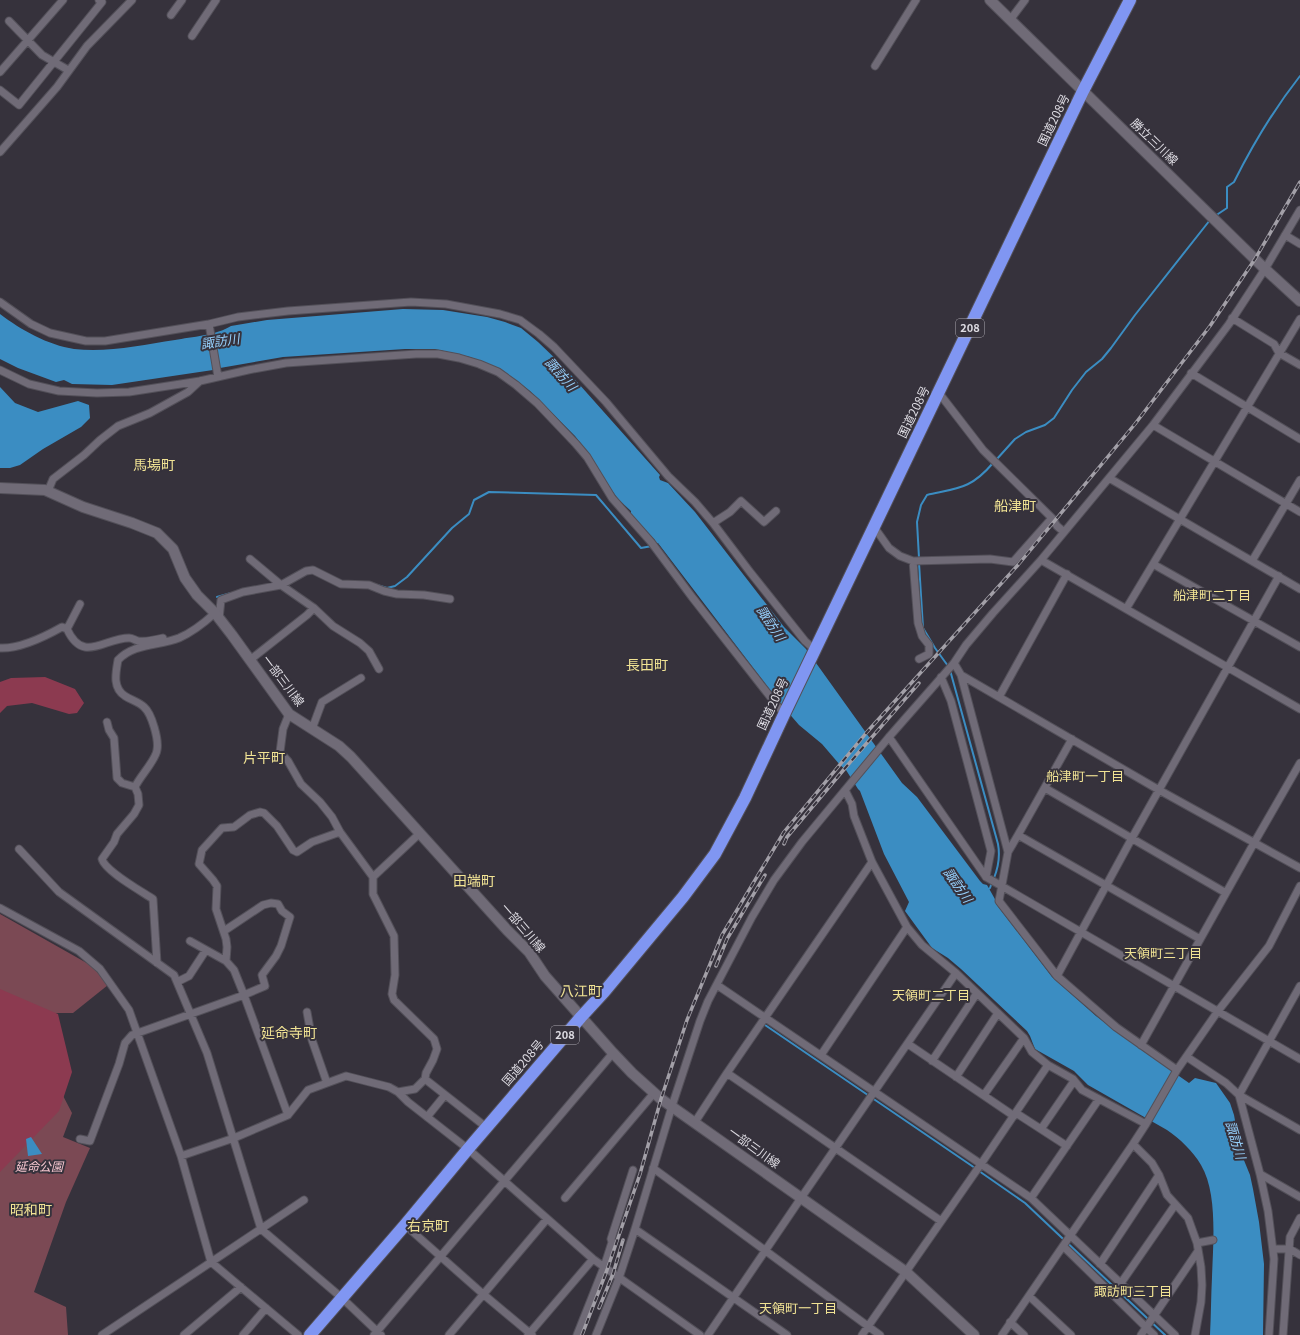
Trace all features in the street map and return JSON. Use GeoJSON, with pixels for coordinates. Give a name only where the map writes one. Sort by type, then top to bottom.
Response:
{"type":"FeatureCollection","features":[{"type":"Feature","properties":{"kind":"highway","name":"国道208号"},"geometry":{"type":"LineString","coordinates":[[310,1335],[405,1225],[486,1127],[604,992],[683,897],[715,854],[745,798],[1083,91],[1130,0]]}},
{"type":"Feature","properties":{"kind":"main road","name":"勝立三川線"},"geometry":{"type":"LineString","coordinates":[[990,0],[1265,269],[1300,301]]}},
{"type":"Feature","properties":{"kind":"main road","name":"一部三川線"},"geometry":{"type":"LineString","coordinates":[[0,488],[48,491],[83,508],[132,523],[157,533],[173,549],[185,578],[197,595],[217,616],[289,714],[339,746],[351,757],[529,952],[545,976],[632,1073],[654,1093],[906,1272],[974,1335]]}},
{"type":"Feature","properties":{"kind":"street"},"geometry":{"type":"LineString","coordinates":[[0,72],[63,0]]}},
{"type":"Feature","properties":{"kind":"street"},"geometry":{"type":"LineString","coordinates":[[0,90],[19,105],[102,2],[99,0]]}},
{"type":"Feature","properties":{"kind":"street"},"geometry":{"type":"LineString","coordinates":[[0,152],[57,87],[87,46],[132,0]]}},
{"type":"Feature","properties":{"kind":"street"},"geometry":{"type":"LineString","coordinates":[[172,15],[182,0]]}},
{"type":"Feature","properties":{"kind":"street"},"geometry":{"type":"LineString","coordinates":[[192,36],[216,0]]}},
{"type":"Feature","properties":{"kind":"street"},"geometry":{"type":"LineString","coordinates":[[875,66],[916,0]]}},
{"type":"Feature","properties":{"kind":"street"},"geometry":{"type":"LineString","coordinates":[[1010,20],[1025,0]]}},
{"type":"Feature","properties":{"kind":"street"},"geometry":{"type":"LineString","coordinates":[[9,21],[42,55],[68,70]]}},
{"type":"Feature","properties":{"kind":"street"},"geometry":{"type":"LineString","coordinates":[[596,1335],[619,1278],[700,1021],[752,917],[774,880],[802,842],[889,737],[954,662],[993,613],[1042,560],[1153,425],[1232,318],[1265,269],[1300,210]]}},
{"type":"Feature","properties":{"kind":"street"},"geometry":{"type":"LineString","coordinates":[[1286,235],[1300,244]]}},
{"type":"Feature","properties":{"kind":"street"},"geometry":{"type":"LineString","coordinates":[[0,302],[31,324],[50,333],[86,341],[104,341],[209,324],[259,314],[411,302],[446,304],[500,314],[520,320],[554,347],[606,402],[668,476],[696,502],[800,635],[813,654]]}},
{"type":"Feature","properties":{"kind":"street"},"geometry":{"type":"LineString","coordinates":[[1232,318],[1274,344],[1279,353],[1300,365]]}},
{"type":"Feature","properties":{"kind":"street"},"geometry":{"type":"LineString","coordinates":[[1126,609],[1300,319]]}},
{"type":"Feature","properties":{"kind":"street"},"geometry":{"type":"LineString","coordinates":[[209,324],[218,377]]}},
{"type":"Feature","properties":{"kind":"street"},"geometry":{"type":"LineString","coordinates":[[0,370],[29,384],[58,391],[97,394],[129,392],[200,381],[286,363],[416,354],[438,354],[459,358],[498,372],[537,403],[576,444],[587,457],[612,498],[651,542],[779,708],[786,710]]}},
{"type":"Feature","properties":{"kind":"street"},"geometry":{"type":"LineString","coordinates":[[1191,373],[1300,439]]}},
{"type":"Feature","properties":{"kind":"street"},"geometry":{"type":"LineString","coordinates":[[48,491],[53,479],[118,426],[150,413],[188,392],[200,381]]}},
{"type":"Feature","properties":{"kind":"street"},"geometry":{"type":"LineString","coordinates":[[939,393],[983,450],[1052,518],[1057,526],[1064,532]]}},
{"type":"Feature","properties":{"kind":"street"},"geometry":{"type":"LineString","coordinates":[[1153,425],[1300,512]]}},
{"type":"Feature","properties":{"kind":"street"},"geometry":{"type":"LineString","coordinates":[[1109,478],[1300,589]]}},
{"type":"Feature","properties":{"kind":"street"},"geometry":{"type":"LineString","coordinates":[[1252,561],[1300,480]]}},
{"type":"Feature","properties":{"kind":"street"},"geometry":{"type":"LineString","coordinates":[[713,523],[730,512],[741,501],[764,522],[776,511]]}},
{"type":"Feature","properties":{"kind":"street"},"geometry":{"type":"LineString","coordinates":[[874,527],[889,548],[900,556],[913,560],[990,559],[1013,562],[1052,518]]}},
{"type":"Feature","properties":{"kind":"street"},"geometry":{"type":"LineString","coordinates":[[250,559],[281,585],[314,608],[333,626],[360,643],[369,651],[380,669]]}},
{"type":"Feature","properties":{"kind":"street"},"geometry":{"type":"LineString","coordinates":[[913,560],[918,623],[922,636],[929,645],[929,654],[919,659]]}},
{"type":"Feature","properties":{"kind":"street"},"geometry":{"type":"LineString","coordinates":[[1042,560],[1300,709]]}},
{"type":"Feature","properties":{"kind":"street"},"geometry":{"type":"LineString","coordinates":[[1153,564],[1300,647]]}},
{"type":"Feature","properties":{"kind":"street"},"geometry":{"type":"LineString","coordinates":[[157,963],[153,899],[124,880],[104,864],[102,859],[114,842],[117,834],[134,814],[139,805],[138,794],[135,786],[154,759],[158,750],[157,738],[153,724],[145,707],[125,696],[116,686],[118,660],[131,650],[164,642],[184,635],[217,616],[221,600],[243,592],[281,585],[306,571],[313,570],[341,584],[369,585],[397,594],[424,594],[450,599]]}},
{"type":"Feature","properties":{"kind":"street"},"geometry":{"type":"LineString","coordinates":[[999,697],[1067,574]]}},
{"type":"Feature","properties":{"kind":"street"},"geometry":{"type":"LineString","coordinates":[[1057,976],[1132,838],[1279,576]]}},
{"type":"Feature","properties":{"kind":"street"},"geometry":{"type":"LineString","coordinates":[[68,629],[80,604]]}},
{"type":"Feature","properties":{"kind":"street"},"geometry":{"type":"LineString","coordinates":[[250,660],[314,608]]}},
{"type":"Feature","properties":{"kind":"street"},"geometry":{"type":"LineString","coordinates":[[0,648],[18,646],[49,634],[62,627],[68,629],[77,644],[84,647],[95,647],[130,638],[139,641],[179,634],[184,635]]}},
{"type":"Feature","properties":{"kind":"street"},"geometry":{"type":"LineString","coordinates":[[954,662],[961,675],[1008,852]]}},
{"type":"Feature","properties":{"kind":"street"},"geometry":{"type":"LineString","coordinates":[[961,675],[1159,790],[1300,868]]}},
{"type":"Feature","properties":{"kind":"street"},"geometry":{"type":"LineString","coordinates":[[941,677],[951,701],[991,851],[986,877]]}},
{"type":"Feature","properties":{"kind":"street"},"geometry":{"type":"LineString","coordinates":[[312,729],[322,702],[361,678]]}},
{"type":"Feature","properties":{"kind":"street"},"geometry":{"type":"LineString","coordinates":[[289,714],[283,729],[280,752],[288,761],[301,784],[320,802],[332,817],[340,832],[373,877],[373,894],[394,936],[395,975],[392,994],[394,1000],[434,1039],[436,1049],[425,1079],[416,1089],[398,1092]]}},
{"type":"Feature","properties":{"kind":"street"},"geometry":{"type":"LineString","coordinates":[[107,722],[109,730],[114,738],[117,778],[122,783],[135,786]]}},
{"type":"Feature","properties":{"kind":"street"},"geometry":{"type":"LineString","coordinates":[[889,737],[986,877],[1300,1059]]}},
{"type":"Feature","properties":{"kind":"street"},"geometry":{"type":"LineString","coordinates":[[1072,739],[1008,852],[999,901],[1057,976],[1141,1046],[1176,1071]]}},
{"type":"Feature","properties":{"kind":"street"},"geometry":{"type":"LineString","coordinates":[[1141,1046],[1173,986],[1300,763]]}},
{"type":"Feature","properties":{"kind":"street"},"geometry":{"type":"LineString","coordinates":[[1044,788],[1226,893]]}},
{"type":"Feature","properties":{"kind":"street"},"geometry":{"type":"LineString","coordinates":[[845,790],[852,804],[854,816],[872,862],[907,927],[922,945],[956,973],[1024,1038],[1032,1052],[1048,1065],[1074,1081],[1082,1090],[1099,1100],[1147,1123]]}},
{"type":"Feature","properties":{"kind":"street"},"geometry":{"type":"LineString","coordinates":[[226,961],[227,947],[224,931],[216,909],[217,886],[214,880],[199,864],[202,850],[222,828],[234,827],[250,815],[260,812],[264,813],[277,826],[293,850],[297,852],[312,842],[340,832]]}},
{"type":"Feature","properties":{"kind":"street"},"geometry":{"type":"LineString","coordinates":[[373,877],[420,834]]}},
{"type":"Feature","properties":{"kind":"street"},"geometry":{"type":"LineString","coordinates":[[1018,835],[1200,939]]}},
{"type":"Feature","properties":{"kind":"street"},"geometry":{"type":"LineString","coordinates":[[19,849],[59,892],[174,975],[207,1053],[261,1229],[342,1298],[377,1334],[503,1182],[613,1053]]}},
{"type":"Feature","properties":{"kind":"street"},"geometry":{"type":"LineString","coordinates":[[695,1122],[765,1017],[872,862]]}},
{"type":"Feature","properties":{"kind":"street"},"geometry":{"type":"LineString","coordinates":[[1002,1335],[1134,1144],[1176,1071],[1218,1011],[1269,946],[1300,886]]}},
{"type":"Feature","properties":{"kind":"street"},"geometry":{"type":"LineString","coordinates":[[80,1139],[90,1141],[119,1064],[124,1044],[132,1035],[265,986],[262,975],[276,956],[281,946],[290,917],[282,911],[278,904],[271,903],[263,905],[224,931]]}},
{"type":"Feature","properties":{"kind":"street"},"geometry":{"type":"LineString","coordinates":[[0,908],[79,951],[100,969],[129,1010],[181,1156],[211,1262],[298,1335]]}},
{"type":"Feature","properties":{"kind":"street"},"geometry":{"type":"LineString","coordinates":[[821,1055],[907,927]]}},
{"type":"Feature","properties":{"kind":"street"},"geometry":{"type":"LineString","coordinates":[[190,941],[226,961],[234,970],[288,1115]]}},
{"type":"Feature","properties":{"kind":"street"},"geometry":{"type":"LineString","coordinates":[[177,982],[189,976],[206,950]]}},
{"type":"Feature","properties":{"kind":"street"},"geometry":{"type":"LineString","coordinates":[[708,1335],[956,973]]}},
{"type":"Feature","properties":{"kind":"street"},"geometry":{"type":"LineString","coordinates":[[717,985],[1031,1198],[1175,1335]]}},
{"type":"Feature","properties":{"kind":"street"},"geometry":{"type":"LineString","coordinates":[[1269,1335],[1274,1259],[1273,1249],[1268,1212],[1260,1174],[1239,1095],[1300,986]]}},
{"type":"Feature","properties":{"kind":"street"},"geometry":{"type":"LineString","coordinates":[[932,1061],[977,993]]}},
{"type":"Feature","properties":{"kind":"street"},"geometry":{"type":"LineString","coordinates":[[307,1012],[312,1040],[327,1083]]}},
{"type":"Feature","properties":{"kind":"street"},"geometry":{"type":"LineString","coordinates":[[956,1077],[998,1013]]}},
{"type":"Feature","properties":{"kind":"street"},"geometry":{"type":"LineString","coordinates":[[984,1095],[1024,1038]]}},
{"type":"Feature","properties":{"kind":"street"},"geometry":{"type":"LineString","coordinates":[[908,1044],[984,1095],[1067,1146]]}},
{"type":"Feature","properties":{"kind":"street"},"geometry":{"type":"LineString","coordinates":[[1187,1057],[1226,1082],[1239,1095],[1300,1130]]}},
{"type":"Feature","properties":{"kind":"street"},"geometry":{"type":"LineString","coordinates":[[862,1335],[1048,1065]]}},
{"type":"Feature","properties":{"kind":"street"},"geometry":{"type":"LineString","coordinates":[[727,1074],[941,1221]]}},
{"type":"Feature","properties":{"kind":"street"},"geometry":{"type":"LineString","coordinates":[[181,1156],[234,1138],[288,1115],[308,1090],[346,1076],[389,1087],[398,1092],[408,1102],[468,1149],[503,1182],[593,1259],[700,1335]]}},
{"type":"Feature","properties":{"kind":"street"},"geometry":{"type":"LineString","coordinates":[[425,1079],[486,1127]]}},
{"type":"Feature","properties":{"kind":"street"},"geometry":{"type":"LineString","coordinates":[[1041,1129],[1074,1081]]}},
{"type":"Feature","properties":{"kind":"street"},"geometry":{"type":"LineString","coordinates":[[564,1198],[654,1093]]}},
{"type":"Feature","properties":{"kind":"street"},"geometry":{"type":"LineString","coordinates":[[427,1117],[445,1095]]}},
{"type":"Feature","properties":{"kind":"street"},"geometry":{"type":"LineString","coordinates":[[1031,1198],[1099,1100]]}},
{"type":"Feature","properties":{"kind":"street"},"geometry":{"type":"LineString","coordinates":[[1134,1144],[1152,1163],[1159,1174],[1167,1195],[1188,1218],[1197,1243],[1202,1285],[1201,1302],[1195,1335]]}},
{"type":"Feature","properties":{"kind":"street"},"geometry":{"type":"LineString","coordinates":[[653,1168],[880,1335]]}},
{"type":"Feature","properties":{"kind":"street"},"geometry":{"type":"LineString","coordinates":[[577,1335],[604,1267],[612,1242],[611,1239],[634,1170]]}},
{"type":"Feature","properties":{"kind":"street"},"geometry":{"type":"LineString","coordinates":[[1100,1264],[1159,1174]]}},
{"type":"Feature","properties":{"kind":"street"},"geometry":{"type":"LineString","coordinates":[[1260,1174],[1300,1198]]}},
{"type":"Feature","properties":{"kind":"street"},"geometry":{"type":"LineString","coordinates":[[102,1335],[304,1200]]}},
{"type":"Feature","properties":{"kind":"street"},"geometry":{"type":"LineString","coordinates":[[1121,1284],[1175,1205]]}},
{"type":"Feature","properties":{"kind":"street"},"geometry":{"type":"LineString","coordinates":[[1283,1335],[1290,1237],[1300,1218]]}},
{"type":"Feature","properties":{"kind":"street"},"geometry":{"type":"LineString","coordinates":[[449,1335],[547,1219]]}},
{"type":"Feature","properties":{"kind":"street"},"geometry":{"type":"LineString","coordinates":[[405,1225],[530,1334],[593,1259]]}},
{"type":"Feature","properties":{"kind":"street"},"geometry":{"type":"LineString","coordinates":[[635,1229],[734,1296],[788,1335]]}},
{"type":"Feature","properties":{"kind":"street"},"geometry":{"type":"LineString","coordinates":[[1197,1243],[1213,1240]]}},
{"type":"Feature","properties":{"kind":"street"},"geometry":{"type":"LineString","coordinates":[[1063,1246],[1154,1335]]}},
{"type":"Feature","properties":{"kind":"street"},"geometry":{"type":"LineString","coordinates":[[1273,1249],[1290,1249],[1300,1255]]}},
{"type":"Feature","properties":{"kind":"street"},"geometry":{"type":"LineString","coordinates":[[1141,1335],[1198,1252]]}},
{"type":"Feature","properties":{"kind":"street"},"geometry":{"type":"LineString","coordinates":[[184,1335],[241,1287]]}},
{"type":"Feature","properties":{"kind":"street"},"geometry":{"type":"LineString","coordinates":[[1029,1296],[1071,1335]]}},
{"type":"Feature","properties":{"kind":"street"},"geometry":{"type":"LineString","coordinates":[[243,1335],[266,1308]]}},
{"type":"Feature","properties":{"kind":"street"},"geometry":{"type":"LineString","coordinates":[[1010,1322],[1024,1335]]}},
{"type":"Feature","properties":{"kind":"green space","name":"延命公園"},"geometry":{"type":"Polygon","coordinates":[[[0,914],[92,966],[108,985],[73,1013],[39,1013],[59,1088],[72,1113],[63,1137],[90,1148],[66,1202],[34,1292],[66,1307],[68,1335],[0,1335],[0,914]]]}},
{"type":"Feature","properties":{"kind":"shaded area"},"geometry":{"type":"Polygon","coordinates":[[[45,677],[75,689],[84,703],[77,713],[69,714],[32,703],[7,706],[0,713],[0,682],[11,678],[45,677]]]}},
{"type":"Feature","properties":{"kind":"shaded area"},"geometry":{"type":"Polygon","coordinates":[[[0,989],[58,1014],[72,1072],[59,1111],[0,1172],[0,989]]]}},
{"type":"Feature","properties":{"kind":"water","name":"諏訪川"},"geometry":{"type":"Polygon","coordinates":[[[403,309],[443,310],[487,317],[521,328],[538,342],[562,365],[660,475],[660,480],[668,483],[695,512],[784,627],[806,649],[902,783],[917,797],[980,881],[987,885],[996,901],[996,904],[1052,977],[1096,1016],[1189,1083],[1195,1078],[1216,1083],[1230,1103],[1234,1115],[1241,1153],[1250,1175],[1253,1189],[1264,1264],[1263,1335],[1210,1335],[1213,1235],[1212,1204],[1206,1177],[1201,1165],[1194,1155],[1181,1141],[1167,1130],[1088,1085],[1074,1071],[1035,1049],[1027,1031],[961,969],[948,958],[932,948],[905,911],[909,902],[884,854],[860,791],[846,770],[822,744],[799,725],[780,703],[658,543],[655,543],[655,540],[631,517],[631,511],[618,499],[601,475],[592,458],[575,436],[530,391],[501,369],[470,357],[435,349],[405,349],[283,357],[213,370],[112,385],[72,384],[64,380],[56,382],[18,368],[0,359],[0,314],[35,336],[54,344],[74,349],[99,350],[124,348],[196,337],[219,332],[231,326],[267,320],[403,309]]]}},
{"type":"Feature","properties":{"kind":"water"},"geometry":{"type":"Polygon","coordinates":[[[0,387],[15,403],[38,412],[78,401],[89,405],[90,418],[81,427],[43,449],[20,465],[10,468],[0,468],[0,387]]]}},
{"type":"Feature","properties":{"kind":"water"},"geometry":{"type":"Polygon","coordinates":[[[31,1137],[42,1154],[28,1156],[26,1139],[31,1137]]]}},
{"type":"Feature","properties":{"kind":"waterway"},"geometry":{"type":"LineString","coordinates":[[1215,216],[1227,208],[1227,187],[1234,182],[1264,127],[1300,76]]}},
{"type":"Feature","properties":{"kind":"waterway"},"geometry":{"type":"LineString","coordinates":[[996,460],[1015,439],[1026,432],[1045,425],[1054,418],[1072,390],[1086,372],[1102,359],[1111,348],[1135,315],[1210,220]]}},
{"type":"Feature","properties":{"kind":"waterway"},"geometry":{"type":"LineString","coordinates":[[919,558],[917,522],[921,505],[927,495],[956,489],[971,483],[985,472],[993,463]]}},
{"type":"Feature","properties":{"kind":"waterway"},"geometry":{"type":"LineString","coordinates":[[377,585],[387,588],[395,586],[407,577],[452,528],[469,514],[474,500],[489,492],[596,495],[641,548],[652,546]]}},
{"type":"Feature","properties":{"kind":"waterway"},"geometry":{"type":"LineString","coordinates":[[919,563],[923,628],[948,666]]}},
{"type":"Feature","properties":{"kind":"waterway"},"geometry":{"type":"LineString","coordinates":[[217,597],[231,593]]}},
{"type":"Feature","properties":{"kind":"waterway"},"geometry":{"type":"LineString","coordinates":[[950,670],[998,844],[999,853],[997,870],[994,878]]}},
{"type":"Feature","properties":{"kind":"waterway"},"geometry":{"type":"LineString","coordinates":[[987,890],[990,888],[992,882]]}},
{"type":"Feature","properties":{"kind":"waterway"},"geometry":{"type":"LineString","coordinates":[[765,1025],[975,1168]]}},
{"type":"Feature","properties":{"kind":"waterway"},"geometry":{"type":"LineString","coordinates":[[979,1171],[1025,1203],[1165,1335]]}},
{"type":"Feature","properties":{"kind":"railway"},"geometry":{"type":"LineString","coordinates":[[582,1335],[607,1270],[640,1174],[661,1099],[687,1020],[722,935],[784,832],[867,732],[1018,565],[1135,424],[1210,326],[1255,259],[1300,182]]}},
{"type":"Feature","properties":{"kind":"railway"},"geometry":{"type":"LineString","coordinates":[[784,844],[787,837],[919,683]]}},
{"type":"Feature","properties":{"kind":"railway"},"geometry":{"type":"LineString","coordinates":[[716,966],[727,939],[765,875]]}},
{"type":"Feature","properties":{"kind":"railway"},"geometry":{"type":"LineString","coordinates":[[599,1308],[613,1274],[623,1240]]}},
{"type":"Feature","properties":{"kind":"district","name":"馬場町"},"geometry":{"type":"Point","coordinates":[154,465]}},
{"type":"Feature","properties":{"kind":"district","name":"船津町"},"geometry":{"type":"Point","coordinates":[1015,506]}},
{"type":"Feature","properties":{"kind":"district","name":"船津町二丁目"},"geometry":{"type":"Point","coordinates":[1212,595]}},
{"type":"Feature","properties":{"kind":"district","name":"長田町"},"geometry":{"type":"Point","coordinates":[647,665]}},
{"type":"Feature","properties":{"kind":"district","name":"片平町"},"geometry":{"type":"Point","coordinates":[264,758]}},
{"type":"Feature","properties":{"kind":"district","name":"船津町一丁目"},"geometry":{"type":"Point","coordinates":[1085,776]}},
{"type":"Feature","properties":{"kind":"district","name":"田端町"},"geometry":{"type":"Point","coordinates":[474,881]}},
{"type":"Feature","properties":{"kind":"district","name":"天領町三丁目"},"geometry":{"type":"Point","coordinates":[1163,953]}},
{"type":"Feature","properties":{"kind":"district","name":"八江町"},"geometry":{"type":"Point","coordinates":[581,991]}},
{"type":"Feature","properties":{"kind":"district","name":"天領町二丁目"},"geometry":{"type":"Point","coordinates":[931,995]}},
{"type":"Feature","properties":{"kind":"district","name":"延命寺町"},"geometry":{"type":"Point","coordinates":[289,1033]}},
{"type":"Feature","properties":{"kind":"district","name":"昭和町"},"geometry":{"type":"Point","coordinates":[31,1210]}},
{"type":"Feature","properties":{"kind":"district","name":"右京町"},"geometry":{"type":"Point","coordinates":[428,1226]}},
{"type":"Feature","properties":{"kind":"district","name":"諏訪町三丁目"},"geometry":{"type":"Point","coordinates":[1133,1291]}},
{"type":"Feature","properties":{"kind":"district","name":"天領町一丁目"},"geometry":{"type":"Point","coordinates":[798,1308]}}]}
